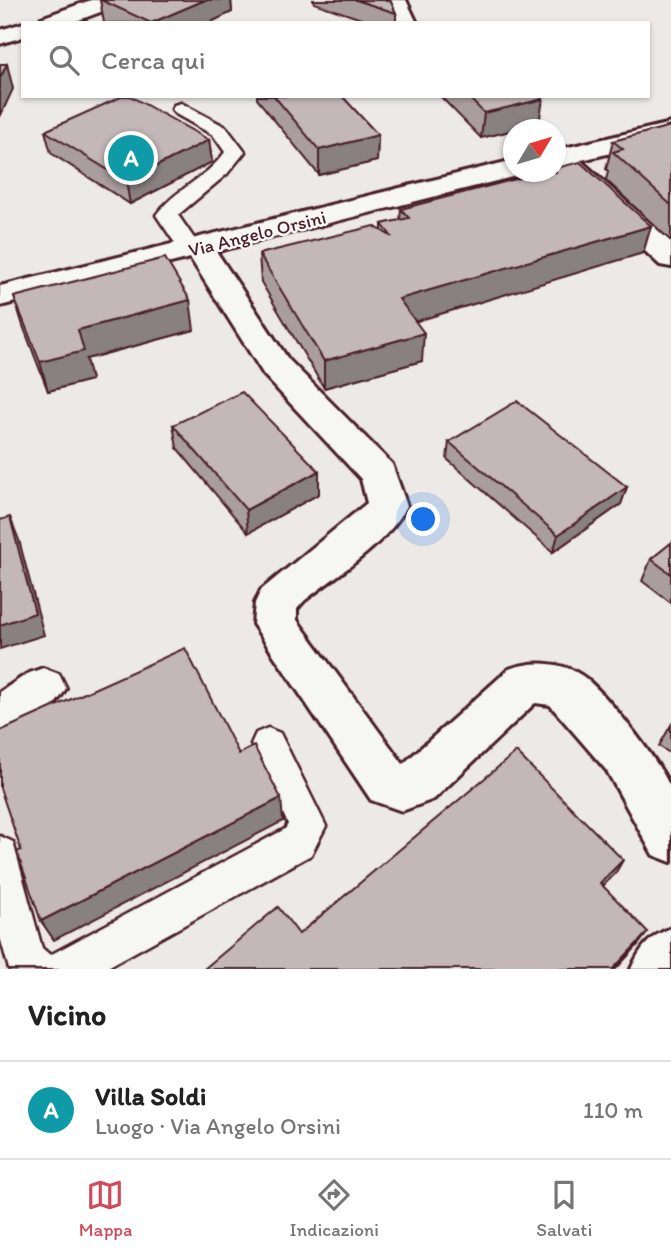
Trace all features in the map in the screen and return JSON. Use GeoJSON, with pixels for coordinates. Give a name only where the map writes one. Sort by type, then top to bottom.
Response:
{"type":"FeatureCollection","features":[{"type":"Feature","properties":{"kind":"street"},"geometry":{"type":"LineString","coordinates":[[54,21],[111,0]]}},
{"type":"Feature","properties":{"kind":"street"},"geometry":{"type":"LineString","coordinates":[[395,0],[405,21]]}},
{"type":"Feature","properties":{"kind":"street"},"geometry":{"type":"LineString","coordinates":[[0,37],[21,31]]}},
{"type":"Feature","properties":{"kind":"street"},"geometry":{"type":"LineString","coordinates":[[0,53],[21,57]]}},
{"type":"Feature","properties":{"kind":"street"},"geometry":{"type":"LineString","coordinates":[[566,156],[671,131]]}},
{"type":"Feature","properties":{"kind":"street"},"geometry":{"type":"LineString","coordinates":[[566,165],[671,258]]}},
{"type":"Feature","properties":{"kind":"street","name":"Via Angelo Orsini"},"geometry":{"type":"LineString","coordinates":[[0,296],[503,171]]}},
{"type":"Feature","properties":{"kind":"street"},"geometry":{"type":"LineString","coordinates":[[195,249],[276,367],[379,474],[387,506],[372,525],[289,589],[276,603],[275,624],[388,783],[402,788],[417,783],[525,683],[545,683],[565,689],[624,755],[671,836]]}},
{"type":"Feature","properties":{"kind":"street"},"geometry":{"type":"LineString","coordinates":[[0,718],[43,688]]}},
{"type":"Feature","properties":{"kind":"street"},"geometry":{"type":"LineString","coordinates":[[659,969],[671,955]]}},
{"type":"Feature","properties":{"kind":"lane"},"geometry":{"type":"LineString","coordinates":[[181,109],[217,129],[231,142],[235,152],[226,167],[176,202],[167,215],[195,249]]}},
{"type":"Feature","properties":{"kind":"lane"},"geometry":{"type":"LineString","coordinates":[[64,969],[298,842],[308,825],[268,744]]}},
{"type":"Feature","properties":{"kind":"lane"},"geometry":{"type":"LineString","coordinates":[[0,855],[25,959],[36,969]]}},
{"type":"Feature","properties":{"kind":"building"},"geometry":{"type":"Polygon","coordinates":[[[101,0],[205,0],[156,21],[147,21],[101,0]]]}},
{"type":"Feature","properties":{"kind":"building"},"geometry":{"type":"Polygon","coordinates":[[[356,0],[390,0],[396,13],[356,0]]]}},
{"type":"Feature","properties":{"kind":"building"},"geometry":{"type":"Polygon","coordinates":[[[0,64],[7,64],[0,78],[0,64]]]}},
{"type":"Feature","properties":{"kind":"building"},"geometry":{"type":"Polygon","coordinates":[[[119,98],[134,98],[209,140],[126,181],[45,131],[119,98]]]}},
{"type":"Feature","properties":{"kind":"building"},"geometry":{"type":"Polygon","coordinates":[[[276,98],[344,98],[378,135],[319,150],[276,98]]]}},
{"type":"Feature","properties":{"kind":"building"},"geometry":{"type":"Polygon","coordinates":[[[469,98],[543,99],[484,113],[469,98]]]}},
{"type":"Feature","properties":{"kind":"building"},"geometry":{"type":"Polygon","coordinates":[[[671,126],[671,205],[613,152],[623,149],[613,141],[671,126]]]}},
{"type":"Feature","properties":{"kind":"building"},"geometry":{"type":"Polygon","coordinates":[[[580,162],[651,226],[399,299],[424,333],[324,361],[259,254],[374,226],[392,237],[382,224],[409,218],[401,209],[505,182],[566,182],[566,166],[580,162]]]}},
{"type":"Feature","properties":{"kind":"building"},"geometry":{"type":"Polygon","coordinates":[[[165,258],[190,300],[78,330],[84,351],[40,362],[14,297],[165,258]]]}},
{"type":"Feature","properties":{"kind":"building"},"geometry":{"type":"Polygon","coordinates":[[[242,392],[319,471],[246,510],[173,425],[242,392]]]}},
{"type":"Feature","properties":{"kind":"building"},"geometry":{"type":"Polygon","coordinates":[[[517,401],[627,487],[558,535],[449,442],[517,401]]]}},
{"type":"Feature","properties":{"kind":"building"},"geometry":{"type":"Polygon","coordinates":[[[10,517],[35,613],[0,625],[0,520],[10,517]]]}},
{"type":"Feature","properties":{"kind":"building"},"geometry":{"type":"Polygon","coordinates":[[[671,543],[671,574],[651,559],[671,543]]]}},
{"type":"Feature","properties":{"kind":"building"},"geometry":{"type":"Polygon","coordinates":[[[185,648],[239,754],[254,746],[281,798],[41,921],[17,852],[21,850],[0,788],[0,731],[185,648]]]}},
{"type":"Feature","properties":{"kind":"building"},"geometry":{"type":"Polygon","coordinates":[[[516,752],[623,860],[600,883],[648,932],[613,969],[204,969],[278,907],[299,934],[516,752]]]}},
{"type":"Feature","properties":{"kind":"place","name":"Villa Soldi"},"geometry":{"type":"Point","coordinates":[131,158]}}]}
